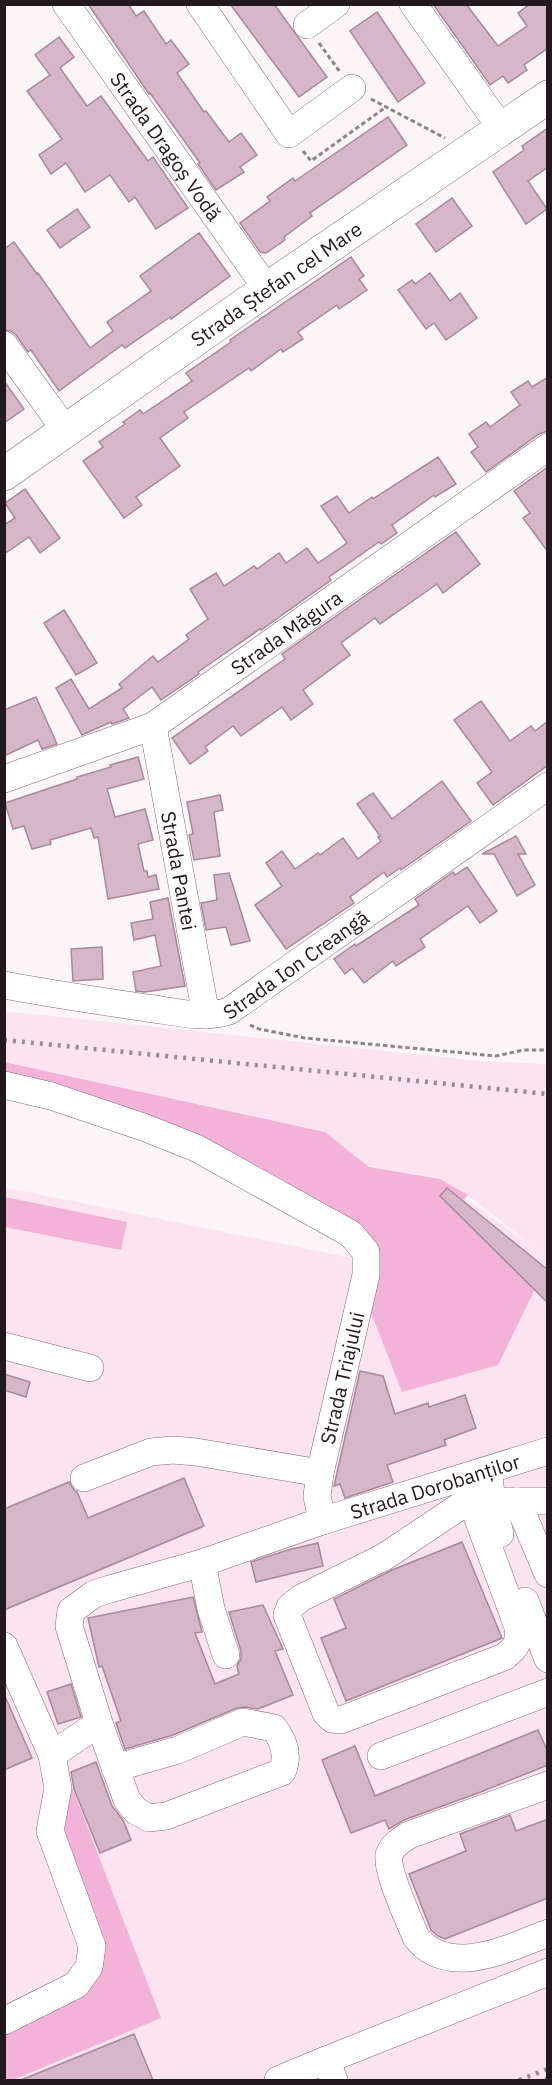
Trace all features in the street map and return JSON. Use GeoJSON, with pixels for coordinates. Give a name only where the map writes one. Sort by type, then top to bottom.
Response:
{"type":"FeatureCollection","features":[{"type":"Feature","properties":{"kind":"main road","name":"Strada Ștefan cel Mare"},"geometry":{"type":"LineString","coordinates":[[4,474],[267,289],[548,97]]}},
{"type":"Feature","properties":{"kind":"street","name":"Strada Dragoș Vodă"},"geometry":{"type":"LineString","coordinates":[[66,4],[267,289]]}},
{"type":"Feature","properties":{"kind":"street"},"geometry":{"type":"LineString","coordinates":[[200,4],[289,134],[351,88]]}},
{"type":"Feature","properties":{"kind":"street"},"geometry":{"type":"LineString","coordinates":[[307,25],[336,4]]}},
{"type":"Feature","properties":{"kind":"street"},"geometry":{"type":"LineString","coordinates":[[412,4],[501,128]]}},
{"type":"Feature","properties":{"kind":"street"},"geometry":{"type":"LineString","coordinates":[[4,345],[66,431]]}},
{"type":"Feature","properties":{"kind":"street","name":"Strada Măgura"},"geometry":{"type":"LineString","coordinates":[[4,779],[153,726],[548,447]]}},
{"type":"Feature","properties":{"kind":"street","name":"Strada Pantei"},"geometry":{"type":"LineString","coordinates":[[153,726],[218,1013]]}},
{"type":"Feature","properties":{"kind":"street","name":"Strada Ion Creangă"},"geometry":{"type":"LineString","coordinates":[[4,986],[67,997],[218,1013],[548,786]]}},
{"type":"Feature","properties":{"kind":"street","name":"Strada Triajului"},"geometry":{"type":"LineString","coordinates":[[4,1085],[51,1096],[143,1127],[196,1148],[351,1233],[366,1252],[366,1275],[320,1473],[317,1496],[322,1521]]}},
{"type":"Feature","properties":{"kind":"street"},"geometry":{"type":"LineString","coordinates":[[4,1346],[90,1368]]}},
{"type":"Feature","properties":{"kind":"street"},"geometry":{"type":"LineString","coordinates":[[84,1478],[151,1452],[173,1450],[320,1473]]}},
{"type":"Feature","properties":{"kind":"street","name":"Strada Dorobanților"},"geometry":{"type":"LineString","coordinates":[[322,1521],[486,1495],[488,1470],[548,1451]]}},
{"type":"Feature","properties":{"kind":"street"},"geometry":{"type":"LineString","coordinates":[[486,1495],[518,1627],[520,1638],[518,1644],[504,1657],[341,1720],[332,1719],[326,1713],[287,1616],[290,1607],[301,1598],[384,1557],[486,1495],[548,1501]]}},
{"type":"Feature","properties":{"kind":"street"},"geometry":{"type":"LineString","coordinates":[[486,1495],[545,1560]]}},
{"type":"Feature","properties":{"kind":"street"},"geometry":{"type":"LineString","coordinates":[[486,1495],[548,1659]]}},
{"type":"Feature","properties":{"kind":"street"},"geometry":{"type":"LineString","coordinates":[[116,1768],[178,1750],[243,1722],[274,1728],[282,1739],[286,1761],[282,1772],[166,1816],[149,1818],[136,1811],[127,1800],[99,1723],[69,1626],[71,1611],[94,1594],[202,1563],[322,1521]]}},
{"type":"Feature","properties":{"kind":"street"},"geometry":{"type":"LineString","coordinates":[[202,1563],[211,1609],[226,1655]]}},
{"type":"Feature","properties":{"kind":"street"},"geometry":{"type":"LineString","coordinates":[[4,1646],[52,1755],[58,1788],[50,1831],[92,1946],[89,1967],[76,1985],[4,2021]]}},
{"type":"Feature","properties":{"kind":"street"},"geometry":{"type":"LineString","coordinates":[[381,1756],[548,1692]]}},
{"type":"Feature","properties":{"kind":"street"},"geometry":{"type":"LineString","coordinates":[[52,1755],[99,1723]]}},
{"type":"Feature","properties":{"kind":"street"},"geometry":{"type":"LineString","coordinates":[[548,1785],[409,1835],[396,1844],[389,1857],[391,1872],[416,1937],[422,1946],[436,1955],[472,1957],[490,1955],[548,1933]]}},
{"type":"Feature","properties":{"kind":"street"},"geometry":{"type":"LineString","coordinates":[[278,2080],[330,2070],[548,1972]]}},
{"type":"Feature","properties":{"kind":"path"},"geometry":{"type":"LineString","coordinates":[[307,25],[351,88],[469,151]]}},
{"type":"Feature","properties":{"kind":"path"},"geometry":{"type":"LineString","coordinates":[[289,134],[311,161],[386,107]]}},
{"type":"Feature","properties":{"kind":"path"},"geometry":{"type":"LineString","coordinates":[[218,1013],[258,1029],[304,1038],[496,1056],[525,1050],[548,1050]]}},
{"type":"Feature","properties":{"kind":"shaded area"},"geometry":{"type":"Polygon","coordinates":[[[4,1011],[481,1061],[547,1064],[547,2080],[5,2080],[5,1188],[381,1264],[462,1196],[540,1252],[468,1195],[440,1179],[369,1167],[325,1132],[5,1062],[4,1011]]]}},
{"type":"Feature","properties":{"kind":"shaded area"},"geometry":{"type":"Polygon","coordinates":[[[4,1062],[325,1132],[369,1167],[440,1179],[468,1195],[455,1209],[535,1289],[498,1365],[402,1392],[366,1300],[361,1229],[283,1180],[199,1137],[5,1074],[4,1062]]]}},
{"type":"Feature","properties":{"kind":"shaded area"},"geometry":{"type":"Polygon","coordinates":[[[5,1197],[127,1222],[121,1250],[5,1227],[5,1197]]]}},
{"type":"Feature","properties":{"kind":"shaded area"},"geometry":{"type":"Polygon","coordinates":[[[72,1787],[161,2018],[13,2080],[5,2080],[4,2031],[85,1991],[60,1790],[72,1787]]]}},
{"type":"Feature","properties":{"kind":"building"},"geometry":{"type":"Polygon","coordinates":[[[88,4],[128,4],[136,16],[144,11],[166,44],[171,40],[189,64],[177,73],[204,112],[206,111],[229,142],[241,133],[257,155],[240,167],[244,172],[216,190],[198,164],[200,163],[149,94],[88,4]]]}},
{"type":"Feature","properties":{"kind":"building"},"geometry":{"type":"Polygon","coordinates":[[[230,4],[274,4],[327,77],[299,97],[230,4]]]}},
{"type":"Feature","properties":{"kind":"building"},"geometry":{"type":"Polygon","coordinates":[[[433,4],[466,4],[498,46],[527,26],[518,13],[530,4],[548,4],[548,48],[524,65],[527,70],[508,83],[503,76],[490,85],[433,4]]]}},
{"type":"Feature","properties":{"kind":"building"},"geometry":{"type":"Polygon","coordinates":[[[377,12],[425,83],[398,102],[350,31],[377,12]]]}},
{"type":"Feature","properties":{"kind":"building"},"geometry":{"type":"Polygon","coordinates":[[[59,37],[74,57],[60,68],[87,106],[101,96],[148,161],[153,157],[188,208],[156,229],[135,197],[129,202],[110,175],[85,192],[66,163],[51,174],[39,155],[62,139],[27,91],[50,75],[35,55],[59,37]]]}},
{"type":"Feature","properties":{"kind":"building"},"geometry":{"type":"Polygon","coordinates":[[[388,117],[407,145],[310,213],[312,216],[284,237],[285,240],[266,253],[260,252],[240,223],[270,201],[267,197],[293,178],[295,181],[388,117]]]}},
{"type":"Feature","properties":{"kind":"building"},"geometry":{"type":"Polygon","coordinates":[[[548,128],[548,167],[528,181],[547,209],[526,224],[493,172],[524,150],[522,146],[548,128]]]}},
{"type":"Feature","properties":{"kind":"building"},"geometry":{"type":"Polygon","coordinates":[[[452,198],[472,226],[436,252],[416,224],[452,198]]]}},
{"type":"Feature","properties":{"kind":"building"},"geometry":{"type":"Polygon","coordinates":[[[77,209],[90,227],[60,248],[47,230],[77,209]]]}},
{"type":"Feature","properties":{"kind":"building"},"geometry":{"type":"Polygon","coordinates":[[[199,233],[230,276],[171,319],[170,317],[125,348],[122,345],[59,391],[31,350],[28,352],[16,335],[4,330],[4,249],[14,242],[90,348],[113,331],[107,322],[151,291],[140,276],[199,233]]]}},
{"type":"Feature","properties":{"kind":"building"},"geometry":{"type":"Polygon","coordinates":[[[351,257],[364,276],[359,279],[367,290],[339,309],[337,305],[298,332],[303,339],[283,352],[281,349],[251,371],[249,368],[184,412],[188,418],[160,438],[180,466],[136,497],[142,505],[124,518],[83,461],[103,447],[99,442],[125,424],[123,422],[140,410],[143,414],[192,381],[186,373],[351,257]]]}},
{"type":"Feature","properties":{"kind":"building"},"geometry":{"type":"Polygon","coordinates":[[[430,273],[450,301],[460,293],[477,318],[446,340],[434,323],[426,329],[398,290],[412,280],[415,284],[430,273]]]}},
{"type":"Feature","properties":{"kind":"building"},"geometry":{"type":"Polygon","coordinates":[[[548,377],[548,431],[539,434],[486,472],[471,452],[478,447],[469,434],[486,422],[490,427],[520,405],[511,392],[528,381],[532,387],[548,377]]]}},
{"type":"Feature","properties":{"kind":"building"},"geometry":{"type":"Polygon","coordinates":[[[4,381],[24,409],[4,423],[4,381]]]}},
{"type":"Feature","properties":{"kind":"building"},"geometry":{"type":"Polygon","coordinates":[[[438,457],[456,484],[435,497],[434,495],[392,525],[397,533],[381,544],[379,542],[329,577],[331,580],[161,700],[152,687],[123,709],[129,718],[112,724],[111,722],[82,735],[56,688],[71,679],[89,709],[122,688],[119,684],[153,656],[158,662],[189,639],[186,635],[208,619],[190,589],[216,573],[224,586],[254,566],[257,569],[279,553],[286,563],[307,548],[318,563],[347,543],[321,506],[337,496],[349,513],[438,457]]]}},
{"type":"Feature","properties":{"kind":"building"},"geometry":{"type":"Polygon","coordinates":[[[548,467],[548,552],[523,518],[530,513],[514,491],[548,467]]]}},
{"type":"Feature","properties":{"kind":"building"},"geometry":{"type":"Polygon","coordinates":[[[25,489],[60,538],[40,553],[29,537],[4,554],[4,525],[15,518],[5,503],[25,489]]]}},
{"type":"Feature","properties":{"kind":"building"},"geometry":{"type":"Polygon","coordinates":[[[456,532],[480,564],[443,593],[437,584],[380,624],[375,618],[341,643],[350,655],[303,690],[313,704],[291,720],[282,707],[241,736],[233,726],[205,747],[208,751],[190,764],[172,738],[285,659],[282,654],[456,532]]]}},
{"type":"Feature","properties":{"kind":"building"},"geometry":{"type":"Polygon","coordinates":[[[64,610],[97,663],[76,675],[44,623],[64,610]]]}},
{"type":"Feature","properties":{"kind":"building"},"geometry":{"type":"Polygon","coordinates":[[[36,697],[57,744],[42,749],[38,740],[4,756],[4,710],[36,697]]]}},
{"type":"Feature","properties":{"kind":"building"},"geometry":{"type":"Polygon","coordinates":[[[481,701],[510,741],[531,726],[535,731],[548,721],[548,765],[493,805],[477,783],[492,772],[454,720],[481,701]]]}},
{"type":"Feature","properties":{"kind":"building"},"geometry":{"type":"Polygon","coordinates":[[[138,757],[144,779],[107,789],[115,817],[145,809],[153,840],[138,844],[144,871],[147,871],[148,877],[156,875],[159,889],[108,899],[98,837],[94,838],[91,828],[50,840],[51,844],[32,849],[24,826],[13,829],[5,803],[138,757]]]}},
{"type":"Feature","properties":{"kind":"building"},"geometry":{"type":"Polygon","coordinates":[[[442,781],[471,821],[401,870],[400,868],[387,877],[384,872],[350,897],[354,903],[286,949],[255,905],[282,886],[266,863],[282,851],[295,869],[318,853],[320,855],[343,838],[358,859],[381,841],[378,837],[380,836],[357,804],[373,793],[392,819],[442,781]]]}},
{"type":"Feature","properties":{"kind":"building"},"geometry":{"type":"Polygon","coordinates":[[[220,795],[223,810],[214,812],[220,856],[194,860],[189,835],[193,834],[187,802],[220,795]]]}},
{"type":"Feature","properties":{"kind":"building"},"geometry":{"type":"Polygon","coordinates":[[[516,836],[526,854],[518,854],[535,885],[517,896],[494,854],[482,854],[516,836]]]}},
{"type":"Feature","properties":{"kind":"building"},"geometry":{"type":"Polygon","coordinates":[[[467,867],[497,911],[480,923],[468,906],[420,939],[425,947],[396,966],[393,961],[364,983],[352,968],[345,974],[334,959],[419,905],[415,899],[453,872],[455,875],[467,867]]]}},
{"type":"Feature","properties":{"kind":"building"},"geometry":{"type":"Polygon","coordinates":[[[229,873],[250,941],[231,945],[226,927],[206,930],[201,903],[217,900],[214,875],[229,873]]]}},
{"type":"Feature","properties":{"kind":"building"},"geometry":{"type":"Polygon","coordinates":[[[168,898],[185,986],[145,992],[136,991],[133,972],[161,966],[155,935],[134,940],[131,923],[153,919],[150,902],[168,898]]]}},
{"type":"Feature","properties":{"kind":"building"},"geometry":{"type":"Polygon","coordinates":[[[102,947],[103,979],[73,981],[71,949],[102,947]]]}},
{"type":"Feature","properties":{"kind":"building"},"geometry":{"type":"Polygon","coordinates":[[[447,1188],[548,1270],[548,1303],[440,1196],[447,1188]]]}},
{"type":"Feature","properties":{"kind":"building"},"geometry":{"type":"Polygon","coordinates":[[[360,1371],[383,1376],[395,1414],[428,1403],[429,1407],[465,1395],[476,1428],[444,1440],[446,1445],[387,1465],[393,1482],[345,1498],[340,1484],[334,1486],[360,1371]]]}},
{"type":"Feature","properties":{"kind":"building"},"geometry":{"type":"Polygon","coordinates":[[[4,1374],[30,1382],[26,1397],[4,1390],[4,1374]]]}},
{"type":"Feature","properties":{"kind":"building"},"geometry":{"type":"Polygon","coordinates":[[[184,1478],[204,1526],[4,1610],[4,1509],[69,1482],[77,1492],[88,1518],[184,1478]]]}},
{"type":"Feature","properties":{"kind":"building"},"geometry":{"type":"Polygon","coordinates":[[[462,1542],[502,1638],[346,1701],[321,1638],[346,1628],[334,1599],[392,1570],[462,1542]]]}},
{"type":"Feature","properties":{"kind":"building"},"geometry":{"type":"Polygon","coordinates":[[[318,1543],[323,1566],[256,1582],[251,1562],[318,1543]]]}},
{"type":"Feature","properties":{"kind":"building"},"geometry":{"type":"Polygon","coordinates":[[[193,1597],[202,1632],[195,1633],[215,1684],[239,1674],[237,1666],[241,1659],[241,1651],[229,1612],[263,1605],[283,1649],[275,1651],[293,1695],[258,1709],[237,1708],[173,1735],[125,1749],[116,1723],[121,1721],[102,1666],[99,1667],[88,1618],[193,1597]]]}},
{"type":"Feature","properties":{"kind":"building"},"geometry":{"type":"Polygon","coordinates":[[[71,1684],[81,1717],[58,1724],[47,1692],[71,1684]]]}},
{"type":"Feature","properties":{"kind":"building"},"geometry":{"type":"Polygon","coordinates":[[[4,1694],[32,1758],[4,1770],[4,1694]]]}},
{"type":"Feature","properties":{"kind":"building"},"geometry":{"type":"Polygon","coordinates":[[[538,1730],[548,1752],[548,1765],[404,1820],[389,1829],[385,1820],[351,1833],[322,1760],[355,1746],[375,1796],[538,1730]]]}},
{"type":"Feature","properties":{"kind":"building"},"geometry":{"type":"Polygon","coordinates":[[[96,1762],[112,1806],[123,1820],[131,1840],[100,1853],[74,1789],[71,1772],[96,1762]]]}},
{"type":"Feature","properties":{"kind":"building"},"geometry":{"type":"Polygon","coordinates":[[[510,1815],[516,1831],[548,1819],[548,1898],[445,1939],[438,1936],[431,1930],[409,1874],[466,1851],[460,1834],[510,1815]]]}},
{"type":"Feature","properties":{"kind":"building"},"geometry":{"type":"Polygon","coordinates":[[[134,2034],[153,2080],[21,2080],[134,2034]]]}},
{"type":"Feature","properties":{"kind":"railway"},"geometry":{"type":"LineString","coordinates":[[4,1040],[548,1094]]}},
{"type":"Feature","properties":{"kind":"railway"},"geometry":{"type":"LineString","coordinates":[[519,2080],[548,2069]]}}]}
